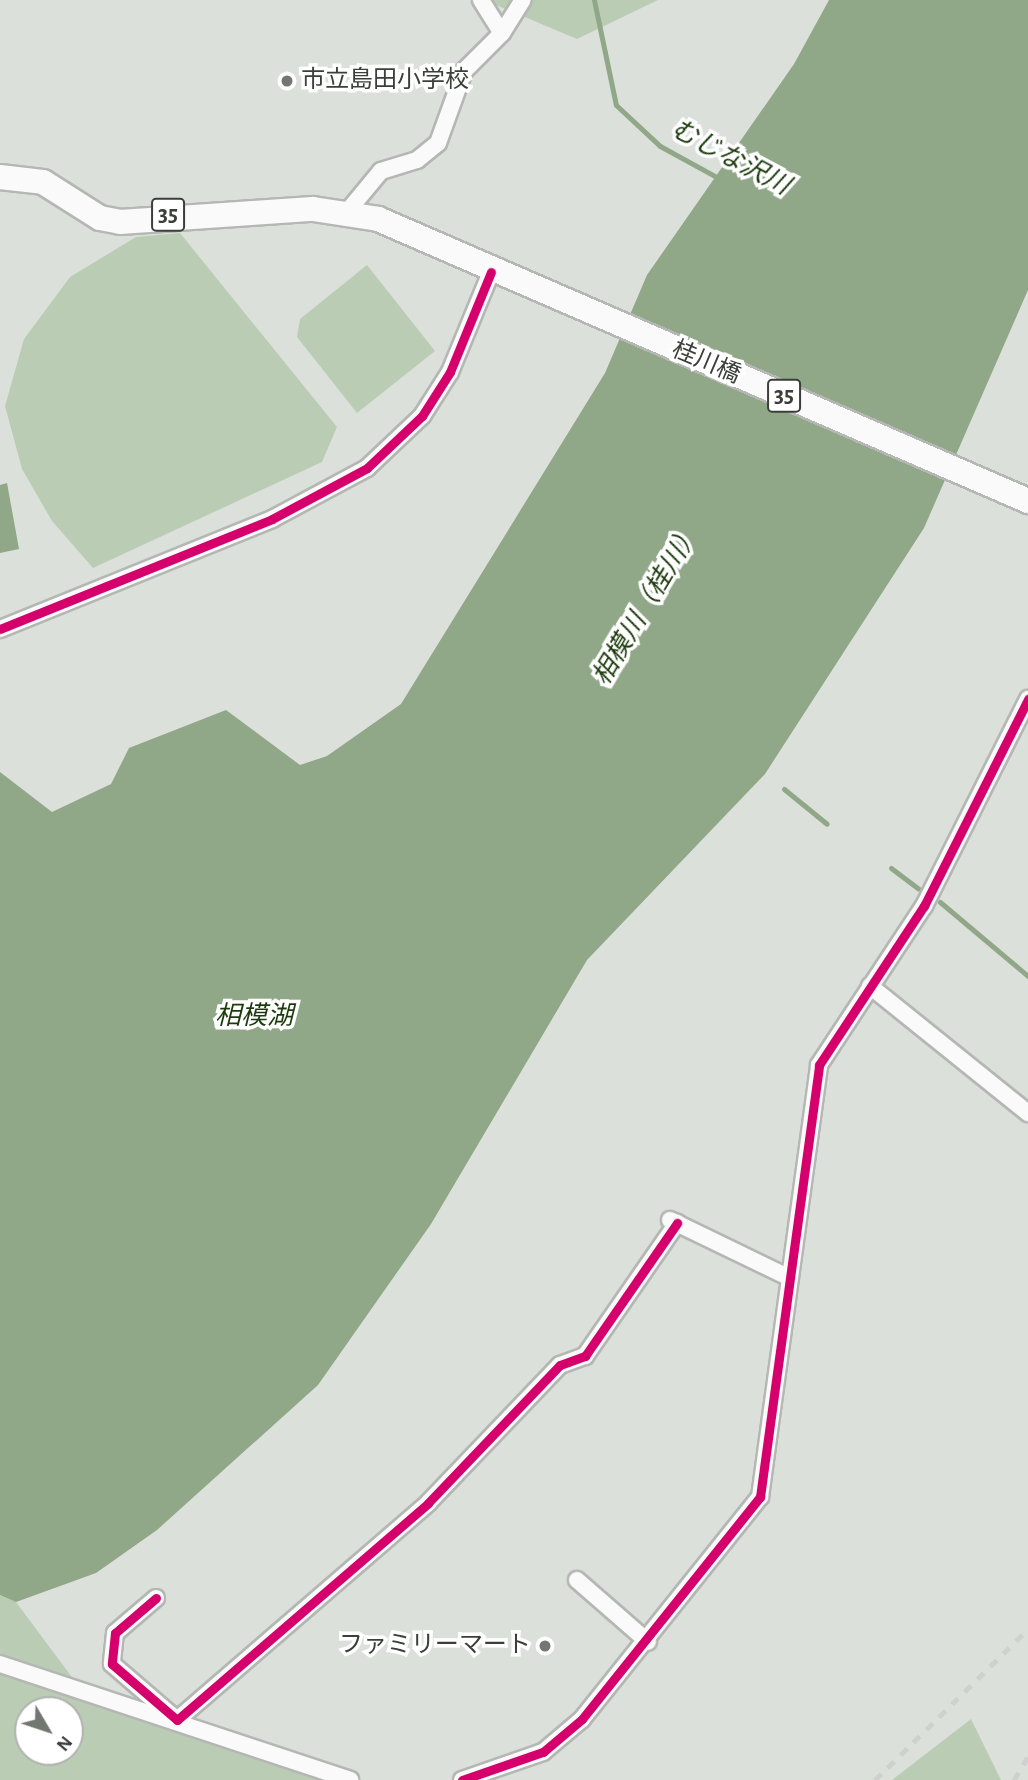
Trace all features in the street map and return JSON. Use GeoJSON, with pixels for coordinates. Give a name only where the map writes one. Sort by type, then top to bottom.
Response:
{"type":"FeatureCollection","features":[{"type":"Feature","properties":{"kind":"main road","name":"35"},"geometry":{"type":"LineString","coordinates":[[0,177],[43,182],[100,218],[120,222],[199,212],[347,212],[379,219],[491,272]]}},
{"type":"Feature","properties":{"kind":"main road","name":"桂川橋"},"geometry":{"type":"LineString","coordinates":[[491,272],[1028,501]]}},
{"type":"Feature","properties":{"kind":"street"},"geometry":{"type":"LineString","coordinates":[[481,0],[502,33]]}},
{"type":"Feature","properties":{"kind":"street"},"geometry":{"type":"LineString","coordinates":[[347,212],[381,171],[417,160],[438,142],[464,71],[502,33],[523,0]]}},
{"type":"Feature","properties":{"kind":"street"},"geometry":{"type":"LineString","coordinates":[[0,629],[272,520],[367,468],[422,416],[445,380],[491,272]]}},
{"type":"Feature","properties":{"kind":"street"},"geometry":{"type":"LineString","coordinates":[[462,1780],[543,1752],[582,1719],[648,1642],[760,1497],[819,1065],[924,906],[1028,699]]}},
{"type":"Feature","properties":{"kind":"street"},"geometry":{"type":"LineString","coordinates":[[870,986],[1028,1113]]}},
{"type":"Feature","properties":{"kind":"street"},"geometry":{"type":"LineString","coordinates":[[177,1720],[428,1503],[559,1365],[585,1356],[674,1222],[790,1278]]}},
{"type":"Feature","properties":{"kind":"street"},"geometry":{"type":"LineString","coordinates":[[577,1580],[648,1642]]}},
{"type":"Feature","properties":{"kind":"street"},"geometry":{"type":"LineString","coordinates":[[156,1598],[115,1633],[112,1664],[177,1720]]}},
{"type":"Feature","properties":{"kind":"street"},"geometry":{"type":"LineString","coordinates":[[0,1664],[177,1720],[350,1780]]}},
{"type":"Feature","properties":{"kind":"shaded area"},"geometry":{"type":"Polygon","coordinates":[[[484,0],[658,0],[577,39],[484,0]]]}},
{"type":"Feature","properties":{"kind":"shaded area"},"geometry":{"type":"Polygon","coordinates":[[[180,233],[337,427],[322,462],[93,568],[52,521],[22,469],[5,406],[24,339],[70,277],[136,237],[180,233]]]}},
{"type":"Feature","properties":{"kind":"shaded area"},"geometry":{"type":"Polygon","coordinates":[[[367,265],[435,351],[357,413],[297,337],[300,319],[367,265]]]}},
{"type":"Feature","properties":{"kind":"shaded area"},"geometry":{"type":"Polygon","coordinates":[[[0,1595],[16,1602],[83,1692],[350,1780],[0,1780],[0,1595]]]}},
{"type":"Feature","properties":{"kind":"shaded area"},"geometry":{"type":"Polygon","coordinates":[[[971,1719],[1001,1780],[892,1780],[971,1719]]]}},
{"type":"Feature","properties":{"kind":"water","name":"相模湖"},"geometry":{"type":"Polygon","coordinates":[[[829,0],[1028,0],[1028,290],[924,528],[765,774],[587,960],[431,1224],[318,1385],[157,1530],[96,1573],[16,1602],[0,1595],[0,772],[52,812],[111,784],[129,748],[226,710],[300,765],[327,756],[401,704],[605,373],[647,275],[794,64],[829,0]]]}},
{"type":"Feature","properties":{"kind":"water"},"geometry":{"type":"Polygon","coordinates":[[[7,483],[19,549],[0,553],[0,485],[7,483]]]}},
{"type":"Feature","properties":{"kind":"waterway","name":"むじな沢川"},"geometry":{"type":"LineString","coordinates":[[594,0],[616,105],[660,146],[722,180]]}},
{"type":"Feature","properties":{"kind":"waterway"},"geometry":{"type":"LineString","coordinates":[[784,789],[827,824]]}},
{"type":"Feature","properties":{"kind":"waterway"},"geometry":{"type":"LineString","coordinates":[[891,868],[918,888]]}},
{"type":"Feature","properties":{"kind":"waterway"},"geometry":{"type":"LineString","coordinates":[[940,902],[1028,976]]}},
{"type":"Feature","properties":{"kind":"railway"},"geometry":{"type":"LineString","coordinates":[[875,1780],[1028,1629]]}},
{"type":"Feature","properties":{"kind":"railway"},"geometry":{"type":"LineString","coordinates":[[1014,1780],[1028,1757]]}},
{"type":"Feature","properties":{"kind":"cycle path"},"geometry":{"type":"LineString","coordinates":[[0,629],[272,519],[367,468],[422,416],[450,372],[491,272]]}},
{"type":"Feature","properties":{"kind":"cycle path"},"geometry":{"type":"LineString","coordinates":[[462,1780],[543,1752],[582,1719],[760,1497],[819,1065],[924,906],[1028,699]]}},
{"type":"Feature","properties":{"kind":"cycle path"},"geometry":{"type":"LineString","coordinates":[[156,1598],[115,1633],[112,1664],[177,1720],[428,1503],[560,1365],[585,1356],[677,1223]]}},
{"type":"Feature","properties":{"kind":"place","name":"市立島田小学校"},"geometry":{"type":"Point","coordinates":[287,81]}},
{"type":"Feature","properties":{"kind":"place","name":"ファミリーマート"},"geometry":{"type":"Point","coordinates":[545,1646]}},
{"type":"Feature","properties":{"kind":"water label","name":"相模川（桂川）"},"geometry":{"type":"Point","coordinates":[647,605]}}]}
